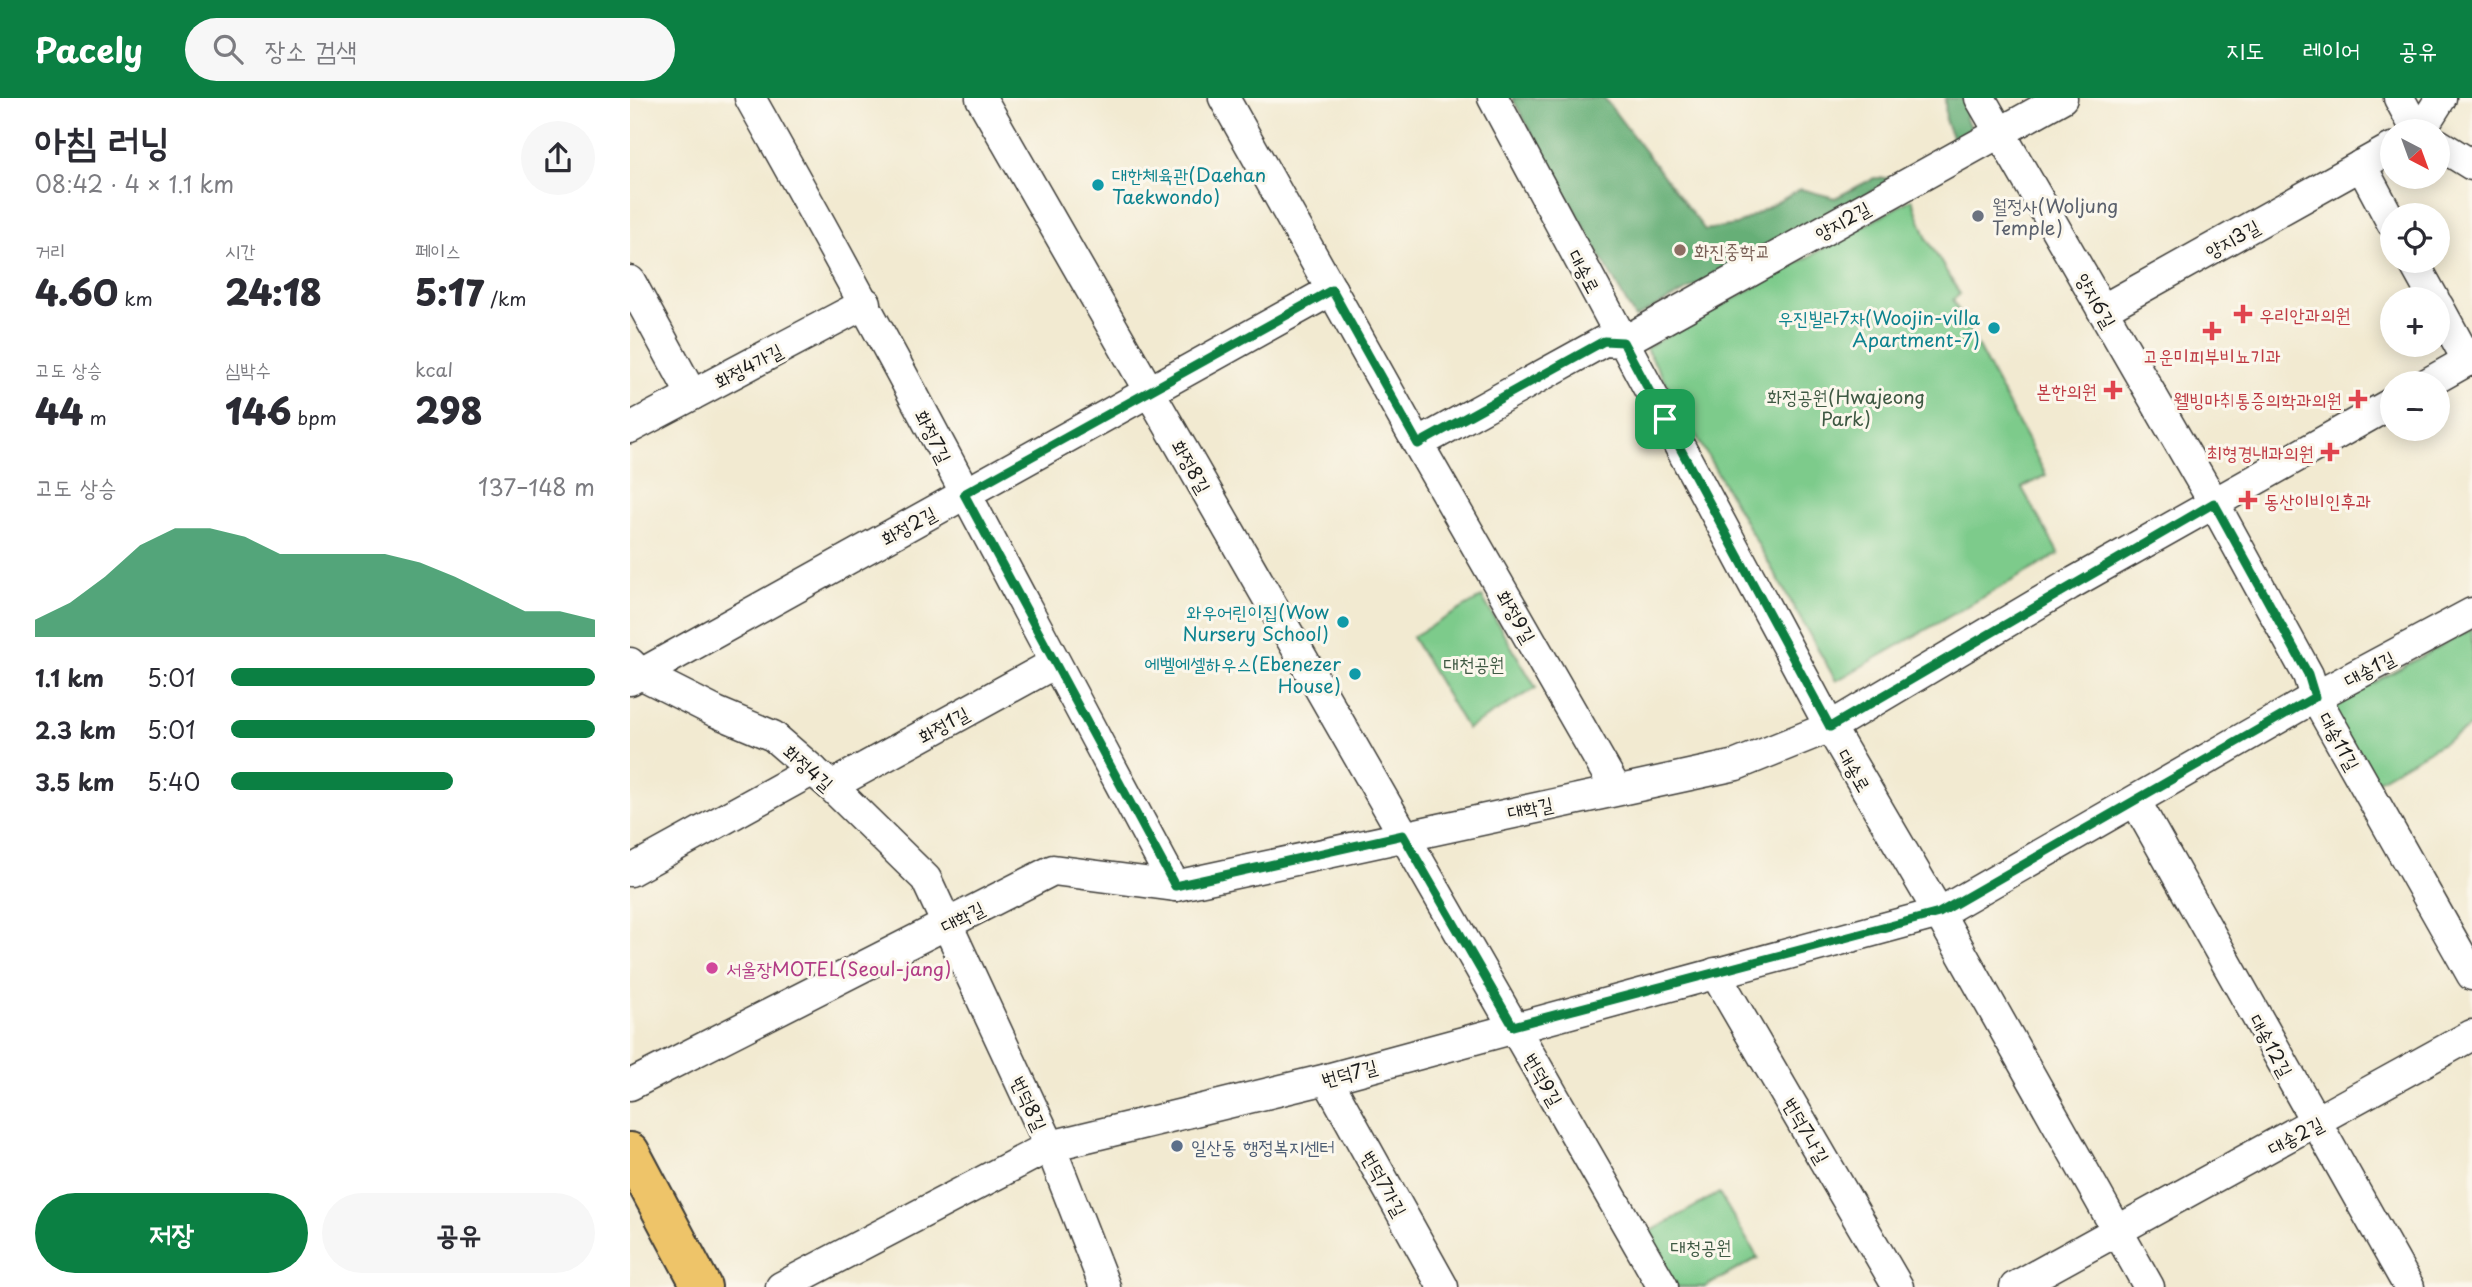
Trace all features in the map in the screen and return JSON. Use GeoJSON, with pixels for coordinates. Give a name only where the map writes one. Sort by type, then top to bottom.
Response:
{"type":"FeatureCollection","features":[{"type":"Feature","properties":{"kind":"main road"},"geometry":{"type":"LineString","coordinates":[[630,1152],[702,1287]]}},
{"type":"Feature","properties":{"kind":"street","name":"화정7길"},"geometry":{"type":"LineString","coordinates":[[750,98],[866,303],[964,494],[1175,886]]}},
{"type":"Feature","properties":{"kind":"street","name":"화정8길"},"geometry":{"type":"LineString","coordinates":[[981,98],[1403,835]]}},
{"type":"Feature","properties":{"kind":"street","name":"화정9길"},"geometry":{"type":"LineString","coordinates":[[1224,98],[1616,789]]}},
{"type":"Feature","properties":{"kind":"street","name":"대송로"},"geometry":{"type":"LineString","coordinates":[[1493,98],[1830,727],[1939,913],[2149,1287]]}},
{"type":"Feature","properties":{"kind":"street","name":"양지6길"},"geometry":{"type":"LineString","coordinates":[[1980,98],[2214,503]]}},
{"type":"Feature","properties":{"kind":"street","name":"양지2길"},"geometry":{"type":"LineString","coordinates":[[1623,342],[2062,98]]}},
{"type":"Feature","properties":{"kind":"street"},"geometry":{"type":"LineString","coordinates":[[2399,98],[2411,119]]}},
{"type":"Feature","properties":{"kind":"street"},"geometry":{"type":"LineString","coordinates":[[2426,119],[2441,98]]}},
{"type":"Feature","properties":{"kind":"street"},"geometry":{"type":"LineString","coordinates":[[2450,152],[2472,165]]}},
{"type":"Feature","properties":{"kind":"street","name":"양지3길"},"geometry":{"type":"LineString","coordinates":[[2102,310],[2380,155]]}},
{"type":"Feature","properties":{"kind":"street"},"geometry":{"type":"LineString","coordinates":[[2361,165],[2381,203]]}},
{"type":"Feature","properties":{"kind":"street"},"geometry":{"type":"LineString","coordinates":[[630,281],[692,395]]}},
{"type":"Feature","properties":{"kind":"street","name":"화정2길"},"geometry":{"type":"LineString","coordinates":[[634,672],[964,494],[1332,290]]}},
{"type":"Feature","properties":{"kind":"street","name":"화정4가길"},"geometry":{"type":"LineString","coordinates":[[630,428],[866,303]]}},
{"type":"Feature","properties":{"kind":"street"},"geometry":{"type":"LineString","coordinates":[[2449,371],[2470,359],[2450,326]]}},
{"type":"Feature","properties":{"kind":"street"},"geometry":{"type":"LineString","coordinates":[[1418,444],[1604,341],[1623,342]]}},
{"type":"Feature","properties":{"kind":"street","name":"대학길"},"geometry":{"type":"LineString","coordinates":[[630,1085],[1053,870],[1175,886],[1736,765],[1830,727],[2214,503],[2380,410]]}},
{"type":"Feature","properties":{"kind":"street","name":"대송11길"},"geometry":{"type":"LineString","coordinates":[[2214,503],[2308,674],[2315,697],[2472,975]]}},
{"type":"Feature","properties":{"kind":"street","name":"대송1길"},"geometry":{"type":"LineString","coordinates":[[1939,913],[2315,697],[2472,613]]}},
{"type":"Feature","properties":{"kind":"street","name":"화정1길"},"geometry":{"type":"LineString","coordinates":[[630,871],[1055,663]]}},
{"type":"Feature","properties":{"kind":"street","name":"화정4길"},"geometry":{"type":"LineString","coordinates":[[634,672],[773,736],[822,778],[926,879],[947,923]]}},
{"type":"Feature","properties":{"kind":"street","name":"대송12길"},"geometry":{"type":"LineString","coordinates":[[2136,802],[2409,1287]]}},
{"type":"Feature","properties":{"kind":"street","name":"번덕9길"},"geometry":{"type":"LineString","coordinates":[[1403,835],[1663,1287]]}},
{"type":"Feature","properties":{"kind":"street","name":"번덕7길"},"geometry":{"type":"LineString","coordinates":[[781,1287],[1050,1146],[1327,1079],[1513,1026],[1939,913]]}},
{"type":"Feature","properties":{"kind":"street","name":"번덕8길"},"geometry":{"type":"LineString","coordinates":[[947,923],[1050,1146],[1105,1287]]}},
{"type":"Feature","properties":{"kind":"street","name":"번덕7나길"},"geometry":{"type":"LineString","coordinates":[[1715,973],[1898,1287]]}},
{"type":"Feature","properties":{"kind":"street","name":"대송2길"},"geometry":{"type":"LineString","coordinates":[[2015,1287],[2115,1230],[2316,1124],[2472,1035]]}},
{"type":"Feature","properties":{"kind":"street","name":"번덕7가길"},"geometry":{"type":"LineString","coordinates":[[1327,1079],[1443,1287]]}},
{"type":"Feature","properties":{"kind":"green space"},"geometry":{"type":"Polygon","coordinates":[[[1512,98],[1604,98],[1705,230],[1736,225],[1801,189],[1835,198],[1874,178],[1890,178],[1890,182],[1635,318],[1512,98]]]}},
{"type":"Feature","properties":{"kind":"green space"},"geometry":{"type":"Polygon","coordinates":[[[1945,98],[1971,98],[1977,109],[1965,117],[1973,132],[1954,141],[1946,123],[1945,98]]]}},
{"type":"Feature","properties":{"kind":"green space","name":"화정공원(Hwajeong Park)"},"geometry":{"type":"Polygon","coordinates":[[[1912,199],[1927,239],[1960,294],[1953,300],[2046,475],[2022,488],[2059,554],[1836,681],[1646,348],[1912,199]]]}},
{"type":"Feature","properties":{"kind":"green space","name":"대천공원"},"geometry":{"type":"Polygon","coordinates":[[[1482,597],[1536,688],[1467,729],[1412,637],[1482,597]]]}},
{"type":"Feature","properties":{"kind":"green space"},"geometry":{"type":"Polygon","coordinates":[[[2472,629],[2472,726],[2373,783],[2333,717],[2337,703],[2472,629]]]}},
{"type":"Feature","properties":{"kind":"green space","name":"대청공원"},"geometry":{"type":"Polygon","coordinates":[[[1719,1193],[1758,1258],[1705,1287],[1667,1287],[1641,1237],[1719,1193]]]}},
{"type":"Feature","properties":{"kind":"place","name":"대한체육관(Daehan Taekwondo)"},"geometry":{"type":"Point","coordinates":[1098,185]}},
{"type":"Feature","properties":{"kind":"place","name":"월정사(Woljung Temple)"},"geometry":{"type":"Point","coordinates":[1978,216]}},
{"type":"Feature","properties":{"kind":"place","name":"화진중학교"},"geometry":{"type":"Point","coordinates":[1680,250]}},
{"type":"Feature","properties":{"kind":"place","name":"우리안과의원"},"geometry":{"type":"Point","coordinates":[2243,314]}},
{"type":"Feature","properties":{"kind":"place","name":"우진빌라7차(Woojin-villa Apartment-7)"},"geometry":{"type":"Point","coordinates":[1994,328]}},
{"type":"Feature","properties":{"kind":"place","name":"고운미피부비뇨기과"},"geometry":{"type":"Point","coordinates":[2212,331]}},
{"type":"Feature","properties":{"kind":"place","name":"본한의원"},"geometry":{"type":"Point","coordinates":[2113,390]}},
{"type":"Feature","properties":{"kind":"place","name":"웰빙마취통증의학과의원"},"geometry":{"type":"Point","coordinates":[2358,399]}},
{"type":"Feature","properties":{"kind":"place","name":"최형경내과의원"},"geometry":{"type":"Point","coordinates":[2330,452]}},
{"type":"Feature","properties":{"kind":"place","name":"동산이비인후과"},"geometry":{"type":"Point","coordinates":[2248,500]}},
{"type":"Feature","properties":{"kind":"place","name":"와우어린이집(Wow Nursery School)"},"geometry":{"type":"Point","coordinates":[1343,622]}},
{"type":"Feature","properties":{"kind":"place","name":"에벨에셀하우스(Ebenezer House)"},"geometry":{"type":"Point","coordinates":[1355,674]}},
{"type":"Feature","properties":{"kind":"place","name":"서울장MOTEL(Seoul-jang)"},"geometry":{"type":"Point","coordinates":[712,968]}},
{"type":"Feature","properties":{"kind":"place","name":"일산동 행정복지센터"},"geometry":{"type":"Point","coordinates":[1177,1146]}},
{"type":"Feature","properties":{"kind":"route"},"geometry":{"type":"LineString","coordinates":[[1332,290],[1418,444],[1604,341],[1623,342],[1665,419],[1830,727],[2069,585],[2214,503],[2308,674],[2315,697],[1939,913],[1513,1026],[1403,835],[1175,886],[964,494],[1332,290]]}}]}
